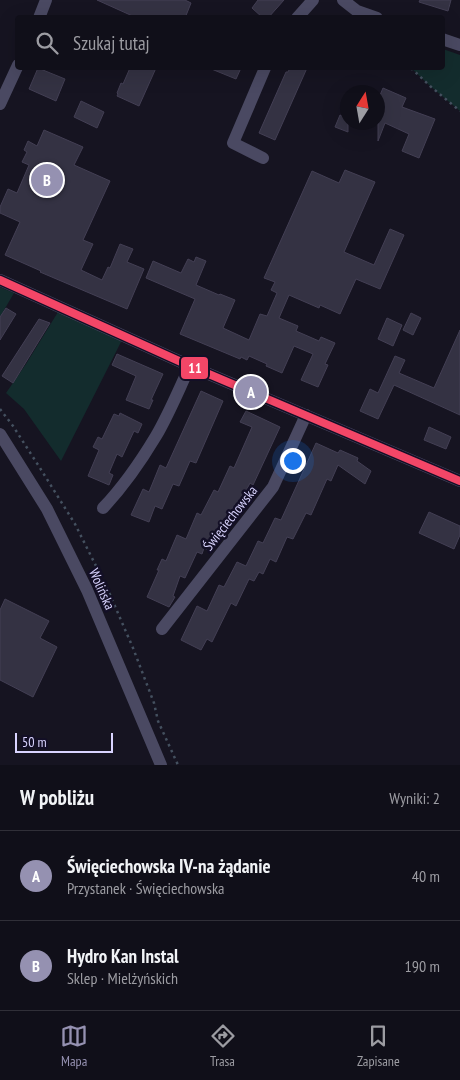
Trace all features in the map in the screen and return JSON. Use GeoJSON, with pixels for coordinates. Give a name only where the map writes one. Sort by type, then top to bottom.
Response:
{"type":"FeatureCollection","features":[{"type":"Feature","properties":{"kind":"street"},"geometry":{"type":"LineString","coordinates":[[39,15],[46,0]]}},
{"type":"Feature","properties":{"kind":"street"},"geometry":{"type":"LineString","coordinates":[[300,15],[313,0]]}},
{"type":"Feature","properties":{"kind":"street"},"geometry":{"type":"LineString","coordinates":[[343,0],[358,11],[369,15]]}},
{"type":"Feature","properties":{"kind":"street"},"geometry":{"type":"LineString","coordinates":[[445,40],[460,45]]}},
{"type":"Feature","properties":{"kind":"street"},"geometry":{"type":"LineString","coordinates":[[0,104],[16,70]]}},
{"type":"Feature","properties":{"kind":"street"},"geometry":{"type":"LineString","coordinates":[[263,158],[233,143],[264,70]]}},
{"type":"Feature","properties":{"kind":"street"},"geometry":{"type":"LineString","coordinates":[[0,280],[190,366],[460,482]]}},
{"type":"Feature","properties":{"kind":"street"},"geometry":{"type":"LineString","coordinates":[[103,508],[114,497],[157,435],[190,366]]}},
{"type":"Feature","properties":{"kind":"street","name":"Święciechowska"},"geometry":{"type":"LineString","coordinates":[[162,629],[273,487],[306,415]]}},
{"type":"Feature","properties":{"kind":"street","name":"Wolińska"},"geometry":{"type":"LineString","coordinates":[[0,434],[47,509],[88,590],[160,765]]}},
{"type":"Feature","properties":{"kind":"path"},"geometry":{"type":"LineString","coordinates":[[413,70],[460,111]]}},
{"type":"Feature","properties":{"kind":"path"},"geometry":{"type":"LineString","coordinates":[[158,721],[178,765]]}},
{"type":"Feature","properties":{"kind":"green space"},"geometry":{"type":"Polygon","coordinates":[[[445,50],[460,55],[460,111],[413,70],[445,70],[445,50]]]}},
{"type":"Feature","properties":{"kind":"green space"},"geometry":{"type":"Polygon","coordinates":[[[0,287],[14,293],[0,317],[0,287]]]}},
{"type":"Feature","properties":{"kind":"green space"},"geometry":{"type":"Polygon","coordinates":[[[58,312],[122,340],[61,461],[24,409],[6,393],[58,312]]]}},
{"type":"Feature","properties":{"kind":"building"},"geometry":{"type":"Polygon","coordinates":[[[97,0],[185,0],[191,3],[186,15],[130,15],[97,0]]]}},
{"type":"Feature","properties":{"kind":"building"},"geometry":{"type":"Polygon","coordinates":[[[258,0],[284,0],[271,15],[260,15],[252,8],[258,0]]]}},
{"type":"Feature","properties":{"kind":"building"},"geometry":{"type":"Polygon","coordinates":[[[420,0],[451,0],[448,11],[419,2],[420,0]]]}},
{"type":"Feature","properties":{"kind":"building"},"geometry":{"type":"Polygon","coordinates":[[[37,70],[43,70],[65,79],[56,101],[29,89],[37,70]]]}},
{"type":"Feature","properties":{"kind":"building"},"geometry":{"type":"Polygon","coordinates":[[[129,70],[155,70],[139,106],[117,96],[121,83],[123,84],[129,70]]]}},
{"type":"Feature","properties":{"kind":"building"},"geometry":{"type":"Polygon","coordinates":[[[214,70],[240,70],[236,79],[214,70]]]}},
{"type":"Feature","properties":{"kind":"building"},"geometry":{"type":"Polygon","coordinates":[[[289,70],[306,70],[275,140],[259,133],[286,72],[289,70]]]}},
{"type":"Feature","properties":{"kind":"building"},"geometry":{"type":"Polygon","coordinates":[[[385,89],[406,98],[402,107],[435,119],[419,158],[402,151],[409,134],[385,123],[385,89]]]}},
{"type":"Feature","properties":{"kind":"building"},"geometry":{"type":"Polygon","coordinates":[[[81,101],[104,112],[97,128],[74,117],[81,101]]]}},
{"type":"Feature","properties":{"kind":"building"},"geometry":{"type":"Polygon","coordinates":[[[340,115],[340,129],[335,127],[340,115]]]}},
{"type":"Feature","properties":{"kind":"building"},"geometry":{"type":"Polygon","coordinates":[[[44,130],[83,147],[74,165],[110,181],[83,240],[93,244],[81,270],[102,280],[108,267],[110,268],[120,244],[133,249],[127,262],[144,269],[127,309],[5,255],[20,222],[0,213],[0,207],[8,189],[17,193],[29,165],[22,162],[27,152],[24,150],[28,141],[37,146],[44,130]]]}},
{"type":"Feature","properties":{"kind":"building"},"geometry":{"type":"Polygon","coordinates":[[[378,130],[382,130],[378,141],[378,130]]]}},
{"type":"Feature","properties":{"kind":"building"},"geometry":{"type":"Polygon","coordinates":[[[345,170],[375,182],[344,252],[374,265],[390,229],[404,235],[380,289],[356,279],[340,314],[320,305],[319,308],[289,295],[279,318],[298,326],[296,331],[319,341],[321,337],[335,343],[325,364],[328,365],[318,387],[301,380],[313,354],[294,346],[282,373],[249,356],[247,360],[241,357],[240,359],[180,334],[195,299],[146,278],[153,261],[181,273],[188,259],[194,262],[196,257],[206,261],[196,285],[235,300],[223,328],[249,340],[260,314],[267,316],[277,293],[271,290],[275,282],[264,278],[312,171],[339,183],[345,170]]]}},
{"type":"Feature","properties":{"kind":"building"},"geometry":{"type":"Polygon","coordinates":[[[6,308],[16,314],[0,340],[0,317],[6,308]]]}},
{"type":"Feature","properties":{"kind":"building"},"geometry":{"type":"Polygon","coordinates":[[[411,313],[421,318],[413,335],[403,330],[411,313]]]}},
{"type":"Feature","properties":{"kind":"building"},"geometry":{"type":"Polygon","coordinates":[[[387,318],[402,325],[393,346],[378,339],[387,318]]]}},
{"type":"Feature","properties":{"kind":"building"},"geometry":{"type":"Polygon","coordinates":[[[39,319],[50,323],[13,383],[2,376],[39,319]]]}},
{"type":"Feature","properties":{"kind":"building"},"geometry":{"type":"Polygon","coordinates":[[[460,330],[460,415],[394,385],[378,419],[360,411],[370,389],[378,393],[395,356],[405,360],[399,373],[434,388],[460,330]]]}},
{"type":"Feature","properties":{"kind":"building"},"geometry":{"type":"Polygon","coordinates":[[[117,354],[163,374],[149,409],[126,400],[136,376],[112,365],[117,354]]]}},
{"type":"Feature","properties":{"kind":"building"},"geometry":{"type":"Polygon","coordinates":[[[201,391],[223,401],[196,463],[190,461],[179,486],[173,484],[162,509],[155,506],[149,522],[131,515],[143,489],[149,492],[160,465],[166,468],[201,391]]]}},
{"type":"Feature","properties":{"kind":"building"},"geometry":{"type":"Polygon","coordinates":[[[246,411],[280,427],[253,485],[250,483],[237,509],[233,507],[221,532],[216,530],[208,550],[204,548],[202,554],[197,552],[185,578],[180,576],[173,596],[175,597],[169,607],[147,597],[162,559],[166,561],[177,535],[186,539],[197,513],[201,515],[214,490],[218,492],[230,466],[234,468],[252,427],[240,422],[246,411]]]}},
{"type":"Feature","properties":{"kind":"building"},"geometry":{"type":"Polygon","coordinates":[[[120,413],[142,424],[138,433],[134,431],[122,457],[117,454],[109,473],[113,475],[109,485],[88,476],[99,450],[93,447],[98,437],[102,439],[114,414],[119,416],[120,413]]]}},
{"type":"Feature","properties":{"kind":"building"},"geometry":{"type":"Polygon","coordinates":[[[429,427],[451,437],[446,449],[424,440],[429,427]]]}},
{"type":"Feature","properties":{"kind":"building"},"geometry":{"type":"Polygon","coordinates":[[[316,443],[338,453],[340,450],[358,458],[357,461],[371,471],[365,484],[338,465],[331,481],[327,479],[311,515],[306,513],[293,539],[287,537],[276,562],[270,559],[263,574],[259,572],[254,581],[249,579],[236,606],[231,603],[212,642],[207,639],[201,650],[181,640],[197,606],[207,611],[219,585],[224,587],[237,562],[246,566],[258,541],[263,543],[275,518],[281,520],[316,443]]]}},
{"type":"Feature","properties":{"kind":"building"},"geometry":{"type":"Polygon","coordinates":[[[429,512],[460,526],[460,535],[454,549],[419,533],[429,512]]]}},
{"type":"Feature","properties":{"kind":"building"},"geometry":{"type":"Polygon","coordinates":[[[5,599],[49,621],[40,638],[57,647],[33,697],[0,680],[0,610],[5,599]]]}},
{"type":"Feature","properties":{"kind":"transit line","name":"11"},"geometry":{"type":"LineString","coordinates":[[0,280],[190,366],[460,481]]}},
{"type":"Feature","properties":{"kind":"place","name":"Hydro Kan Instal"},"geometry":{"type":"Point","coordinates":[47,180]}},
{"type":"Feature","properties":{"kind":"place","name":"Święciechowska IV-na żądanie"},"geometry":{"type":"Point","coordinates":[251,392]}}]}
